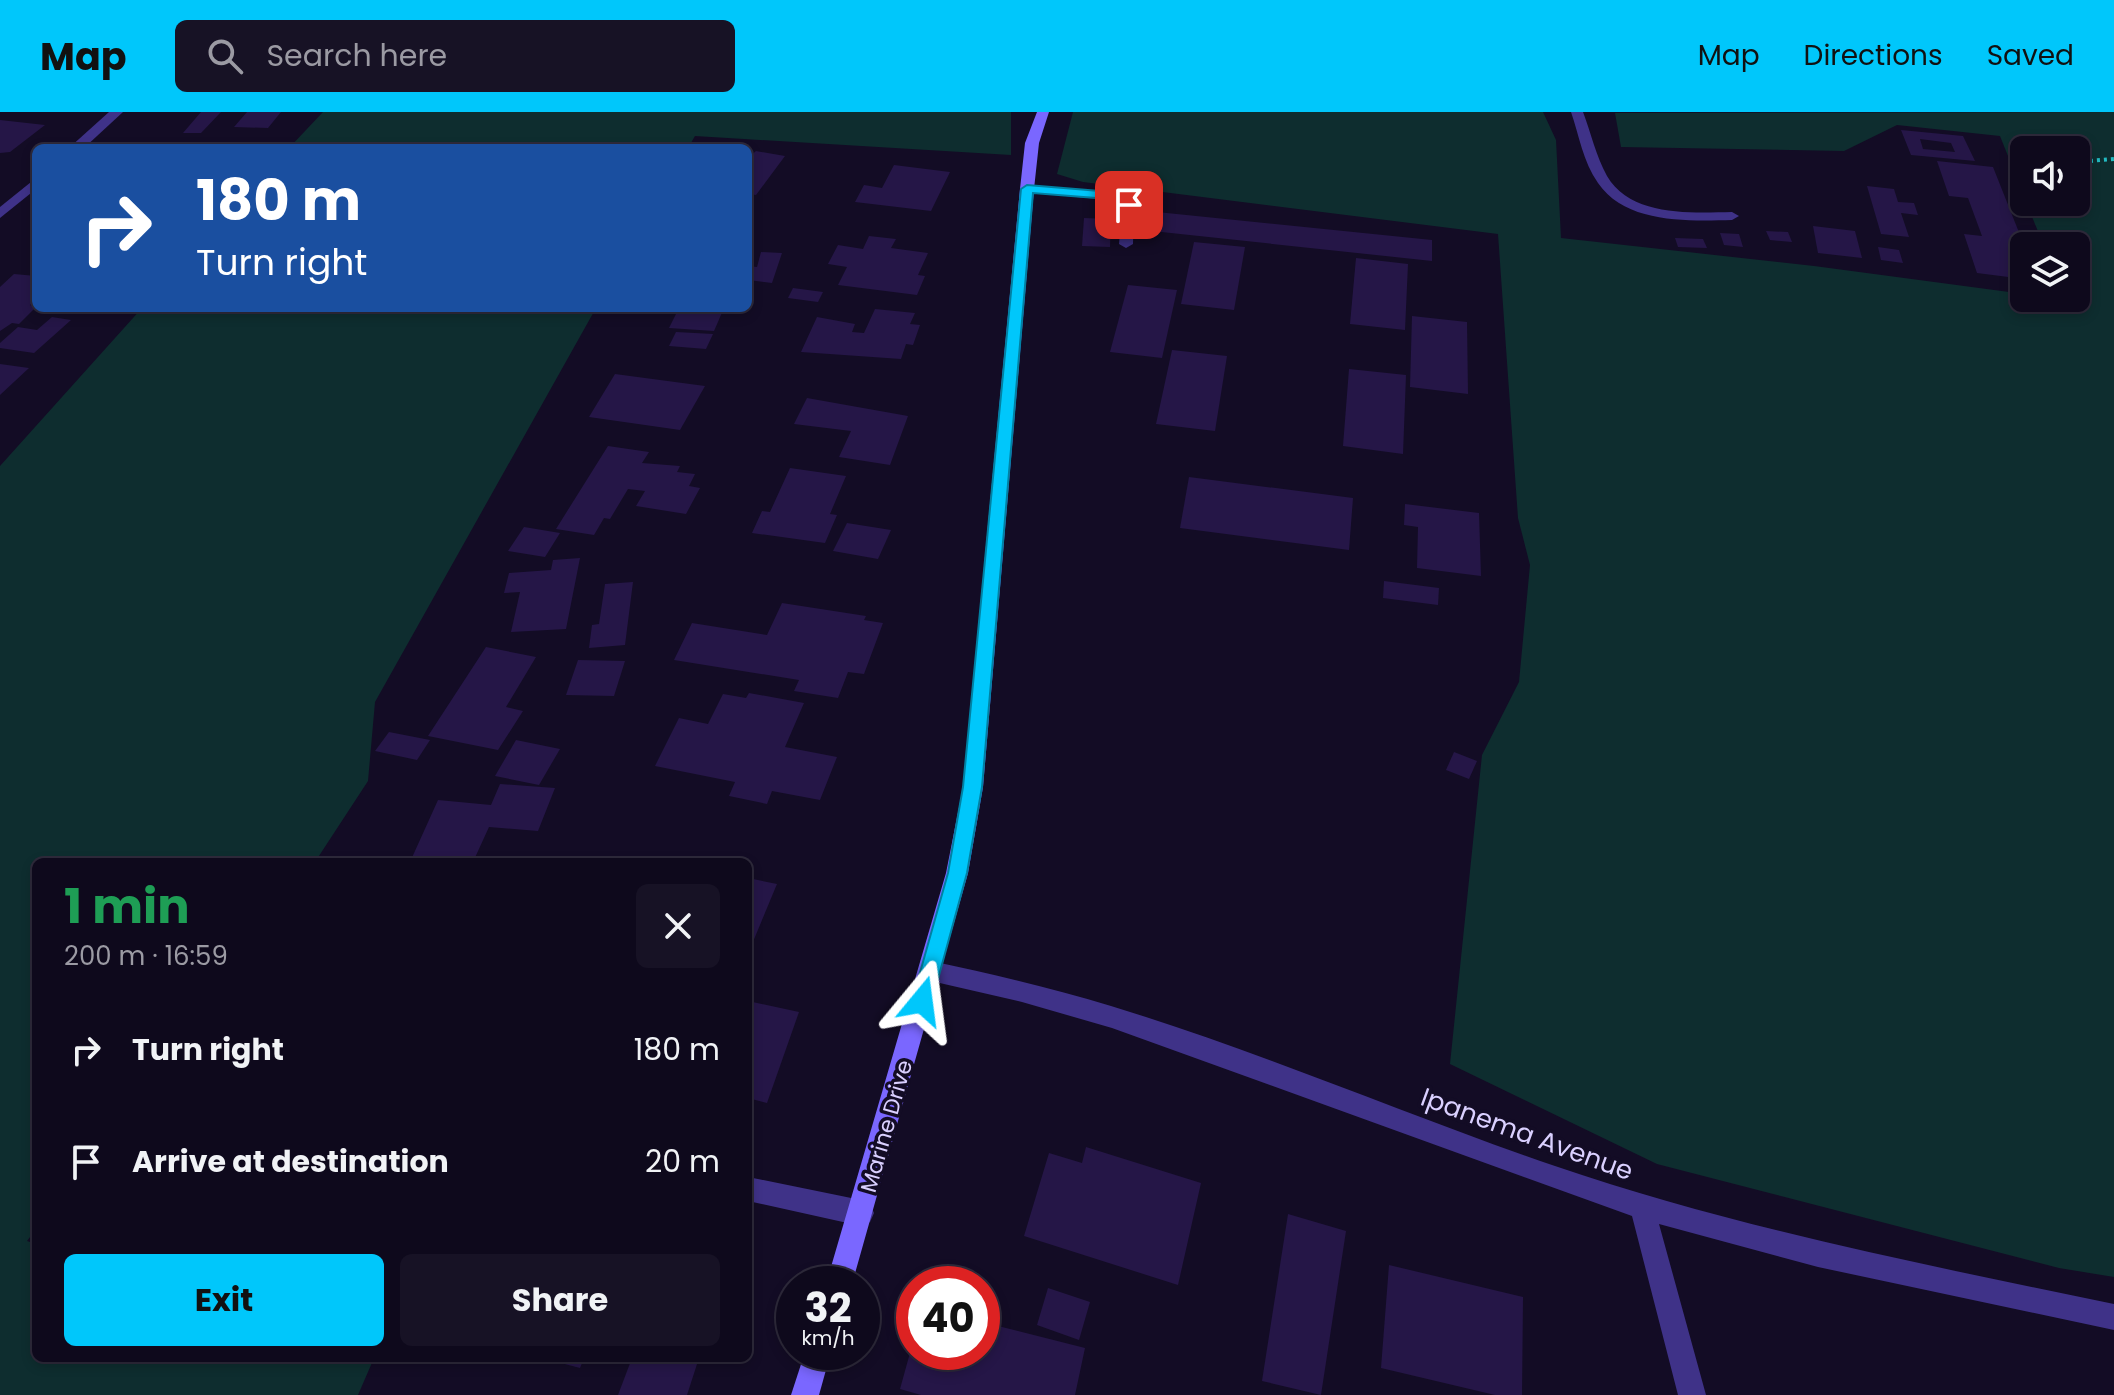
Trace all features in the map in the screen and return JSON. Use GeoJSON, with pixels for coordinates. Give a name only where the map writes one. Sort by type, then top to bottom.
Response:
{"type":"FeatureCollection","features":[{"type":"Feature","properties":{"kind":"street"},"geometry":{"type":"LineString","coordinates":[[81,144],[117,112]]}},
{"type":"Feature","properties":{"kind":"street","name":"Marine Drive"},"geometry":{"type":"LineString","coordinates":[[845,1266],[931,971],[957,873],[973,787],[1027,189],[1032,143],[1043,112]]}},
{"type":"Feature","properties":{"kind":"street"},"geometry":{"type":"LineString","coordinates":[[1577,112],[1597,168],[1621,199],[1654,211],[1732,216]]}},
{"type":"Feature","properties":{"kind":"street"},"geometry":{"type":"LineString","coordinates":[[0,214],[32,186]]}},
{"type":"Feature","properties":{"kind":"street"},"geometry":{"type":"LineString","coordinates":[[1027,189],[1112,196],[1129,205],[1126,244]]}},
{"type":"Feature","properties":{"kind":"street","name":"Ipanema Avenue"},"geometry":{"type":"LineString","coordinates":[[931,971],[998,983],[1112,1014],[1212,1054],[1642,1207],[1884,1268],[2114,1317]]}},
{"type":"Feature","properties":{"kind":"street"},"geometry":{"type":"LineString","coordinates":[[752,1190],[861,1213]]}},
{"type":"Feature","properties":{"kind":"street"},"geometry":{"type":"LineString","coordinates":[[1642,1207],[1692,1395]]}},
{"type":"Feature","properties":{"kind":"street"},"geometry":{"type":"LineString","coordinates":[[805,1395],[813,1370]]}},
{"type":"Feature","properties":{"kind":"path"},"geometry":{"type":"LineString","coordinates":[[2090,161],[2114,159]]}},
{"type":"Feature","properties":{"kind":"green space"},"geometry":{"type":"Polygon","coordinates":[[[323,112],[1011,112],[1011,155],[695,136],[690,144],[293,144],[323,112]]]}},
{"type":"Feature","properties":{"kind":"green space"},"geometry":{"type":"Polygon","coordinates":[[[1073,112],[1543,112],[1556,140],[1561,238],[1814,266],[2010,292],[2010,312],[2090,312],[2090,232],[2038,232],[2032,216],[2090,216],[2090,136],[2010,136],[2010,161],[2000,136],[1897,125],[1844,151],[1621,147],[1615,113],[2114,112],[2114,1277],[2059,1268],[1657,1164],[1450,1064],[1482,755],[1519,682],[1530,565],[1518,518],[1498,234],[1083,182],[1057,174],[1073,112]]]}},
{"type":"Feature","properties":{"kind":"green space"},"geometry":{"type":"Polygon","coordinates":[[[138,312],[594,312],[375,702],[368,781],[318,858],[32,858],[32,1234],[27,1241],[32,1243],[32,1362],[372,1362],[358,1395],[0,1395],[0,466],[138,312]]]}},
{"type":"Feature","properties":{"kind":"building"},"geometry":{"type":"Polygon","coordinates":[[[201,112],[221,112],[201,133],[183,133],[201,112]]]}},
{"type":"Feature","properties":{"kind":"building"},"geometry":{"type":"Polygon","coordinates":[[[247,112],[281,112],[268,128],[234,127],[247,112]]]}},
{"type":"Feature","properties":{"kind":"building"},"geometry":{"type":"Polygon","coordinates":[[[0,120],[45,125],[10,152],[0,153],[0,120]]]}},
{"type":"Feature","properties":{"kind":"building"},"geometry":{"type":"Polygon","coordinates":[[[1901,130],[1963,136],[1975,161],[1911,155],[1901,130]],[[1920,139],[1923,149],[1955,152],[1951,143],[1920,139]]]}},
{"type":"Feature","properties":{"kind":"building"},"geometry":{"type":"Polygon","coordinates":[[[756,151],[785,156],[756,195],[752,194],[752,154],[756,151]]]}},
{"type":"Feature","properties":{"kind":"building"},"geometry":{"type":"Polygon","coordinates":[[[1937,161],[1993,167],[2019,232],[2010,232],[2010,277],[1977,273],[1964,234],[1982,236],[1968,198],[1949,196],[1937,161]]]}},
{"type":"Feature","properties":{"kind":"building"},"geometry":{"type":"Polygon","coordinates":[[[894,165],[950,172],[931,211],[855,202],[864,185],[882,188],[894,165]]]}},
{"type":"Feature","properties":{"kind":"building"},"geometry":{"type":"Polygon","coordinates":[[[1867,186],[1894,189],[1898,202],[1914,203],[1918,215],[1901,213],[1909,237],[1881,234],[1867,186]]]}},
{"type":"Feature","properties":{"kind":"building"},"geometry":{"type":"Polygon","coordinates":[[[1157,212],[1432,240],[1432,261],[1152,231],[1157,212]]]}},
{"type":"Feature","properties":{"kind":"building"},"geometry":{"type":"Polygon","coordinates":[[[1084,218],[1111,219],[1110,247],[1082,246],[1084,218]]]}},
{"type":"Feature","properties":{"kind":"building"},"geometry":{"type":"Polygon","coordinates":[[[1813,226],[1855,231],[1862,258],[1818,253],[1813,226]]]}},
{"type":"Feature","properties":{"kind":"building"},"geometry":{"type":"Polygon","coordinates":[[[1766,231],[1788,232],[1792,242],[1770,240],[1766,231]]]}},
{"type":"Feature","properties":{"kind":"building"},"geometry":{"type":"Polygon","coordinates":[[[1720,233],[1739,234],[1743,247],[1724,245],[1720,233]]]}},
{"type":"Feature","properties":{"kind":"building"},"geometry":{"type":"Polygon","coordinates":[[[869,236],[896,239],[891,248],[928,253],[918,275],[925,276],[917,295],[838,285],[847,267],[828,264],[838,245],[863,249],[869,236]]]}},
{"type":"Feature","properties":{"kind":"building"},"geometry":{"type":"Polygon","coordinates":[[[1675,238],[1703,239],[1707,248],[1678,247],[1675,238]]]}},
{"type":"Feature","properties":{"kind":"building"},"geometry":{"type":"Polygon","coordinates":[[[1194,242],[1245,247],[1234,310],[1181,304],[1194,242]]]}},
{"type":"Feature","properties":{"kind":"building"},"geometry":{"type":"Polygon","coordinates":[[[1878,247],[1899,250],[1903,263],[1881,260],[1878,247]]]}},
{"type":"Feature","properties":{"kind":"building"},"geometry":{"type":"Polygon","coordinates":[[[761,252],[782,253],[772,283],[752,280],[752,266],[757,267],[761,252]]]}},
{"type":"Feature","properties":{"kind":"building"},"geometry":{"type":"Polygon","coordinates":[[[1356,258],[1408,264],[1405,330],[1350,324],[1356,258]]]}},
{"type":"Feature","properties":{"kind":"building"},"geometry":{"type":"Polygon","coordinates":[[[14,274],[32,276],[32,311],[19,324],[12,323],[0,331],[0,287],[14,274]]]}},
{"type":"Feature","properties":{"kind":"building"},"geometry":{"type":"Polygon","coordinates":[[[1128,285],[1177,290],[1162,358],[1110,352],[1128,285]]]}},
{"type":"Feature","properties":{"kind":"building"},"geometry":{"type":"Polygon","coordinates":[[[793,288],[823,292],[818,302],[788,298],[793,288]]]}},
{"type":"Feature","properties":{"kind":"building"},"geometry":{"type":"Polygon","coordinates":[[[875,309],[915,313],[910,324],[920,325],[913,345],[906,344],[901,359],[801,352],[817,317],[855,324],[852,332],[864,333],[875,309]]]}},
{"type":"Feature","properties":{"kind":"building"},"geometry":{"type":"Polygon","coordinates":[[[677,312],[722,312],[714,331],[669,328],[677,312]]]}},
{"type":"Feature","properties":{"kind":"building"},"geometry":{"type":"Polygon","coordinates":[[[1412,316],[1467,322],[1468,394],[1410,387],[1412,316]]]}},
{"type":"Feature","properties":{"kind":"building"},"geometry":{"type":"Polygon","coordinates":[[[52,317],[71,320],[34,353],[0,348],[0,343],[18,327],[37,330],[52,317]]]}},
{"type":"Feature","properties":{"kind":"building"},"geometry":{"type":"Polygon","coordinates":[[[676,332],[713,334],[706,349],[669,346],[676,332]]]}},
{"type":"Feature","properties":{"kind":"building"},"geometry":{"type":"Polygon","coordinates":[[[1172,350],[1227,356],[1215,431],[1156,424],[1172,350]]]}},
{"type":"Feature","properties":{"kind":"building"},"geometry":{"type":"Polygon","coordinates":[[[0,364],[29,368],[0,395],[0,364]]]}},
{"type":"Feature","properties":{"kind":"building"},"geometry":{"type":"Polygon","coordinates":[[[1349,369],[1406,375],[1403,454],[1343,446],[1349,369]]]}},
{"type":"Feature","properties":{"kind":"building"},"geometry":{"type":"Polygon","coordinates":[[[615,374],[705,386],[680,430],[589,417],[615,374]]]}},
{"type":"Feature","properties":{"kind":"building"},"geometry":{"type":"Polygon","coordinates":[[[807,398],[908,416],[890,465],[839,457],[851,431],[794,424],[807,398]]]}},
{"type":"Feature","properties":{"kind":"building"},"geometry":{"type":"Polygon","coordinates":[[[608,446],[649,452],[642,463],[680,466],[677,472],[695,474],[689,486],[700,488],[686,514],[636,506],[645,491],[628,489],[610,519],[604,518],[594,535],[556,529],[608,446]]]}},
{"type":"Feature","properties":{"kind":"building"},"geometry":{"type":"Polygon","coordinates":[[[790,468],[846,476],[830,514],[837,515],[825,543],[752,533],[762,511],[770,512],[790,468]]]}},
{"type":"Feature","properties":{"kind":"building"},"geometry":{"type":"Polygon","coordinates":[[[1189,477],[1353,498],[1349,550],[1180,528],[1189,477]]]}},
{"type":"Feature","properties":{"kind":"building"},"geometry":{"type":"Polygon","coordinates":[[[1405,504],[1479,513],[1481,576],[1417,568],[1418,527],[1404,525],[1405,504]]]}},
{"type":"Feature","properties":{"kind":"building"},"geometry":{"type":"Polygon","coordinates":[[[847,523],[891,530],[878,559],[833,551],[847,523]]]}},
{"type":"Feature","properties":{"kind":"building"},"geometry":{"type":"Polygon","coordinates":[[[524,527],[560,533],[545,557],[508,551],[524,527]]]}},
{"type":"Feature","properties":{"kind":"building"},"geometry":{"type":"Polygon","coordinates":[[[580,558],[566,629],[511,632],[520,592],[504,593],[509,573],[551,570],[553,560],[580,558]]]}},
{"type":"Feature","properties":{"kind":"building"},"geometry":{"type":"Polygon","coordinates":[[[1384,581],[1439,588],[1438,605],[1383,598],[1384,581]]]}},
{"type":"Feature","properties":{"kind":"building"},"geometry":{"type":"Polygon","coordinates":[[[633,582],[625,645],[589,648],[592,625],[599,624],[605,584],[633,582]]]}},
{"type":"Feature","properties":{"kind":"building"},"geometry":{"type":"Polygon","coordinates":[[[782,603],[866,616],[864,620],[883,623],[864,674],[848,672],[838,698],[794,691],[799,680],[674,660],[692,623],[767,635],[782,603]]]}},
{"type":"Feature","properties":{"kind":"building"},"geometry":{"type":"Polygon","coordinates":[[[486,647],[536,657],[506,707],[523,711],[498,750],[428,736],[486,647]]]}},
{"type":"Feature","properties":{"kind":"building"},"geometry":{"type":"Polygon","coordinates":[[[578,660],[625,661],[614,696],[566,695],[578,660]]]}},
{"type":"Feature","properties":{"kind":"building"},"geometry":{"type":"Polygon","coordinates":[[[749,693],[804,703],[785,747],[837,757],[820,800],[772,791],[767,804],[729,796],[735,782],[655,766],[679,718],[708,724],[723,694],[746,698],[749,693]]]}},
{"type":"Feature","properties":{"kind":"building"},"geometry":{"type":"Polygon","coordinates":[[[389,732],[430,740],[417,760],[375,751],[389,732]]]}},
{"type":"Feature","properties":{"kind":"building"},"geometry":{"type":"Polygon","coordinates":[[[516,740],[560,749],[539,785],[495,776],[516,740]]]}},
{"type":"Feature","properties":{"kind":"building"},"geometry":{"type":"Polygon","coordinates":[[[1454,752],[1477,761],[1469,779],[1446,770],[1454,752]]]}},
{"type":"Feature","properties":{"kind":"building"},"geometry":{"type":"Polygon","coordinates":[[[500,784],[555,788],[538,831],[489,827],[475,858],[412,858],[438,800],[491,805],[500,784]]]}},
{"type":"Feature","properties":{"kind":"building"},"geometry":{"type":"Polygon","coordinates":[[[752,879],[777,884],[752,944],[752,879]]]}},
{"type":"Feature","properties":{"kind":"building"},"geometry":{"type":"Polygon","coordinates":[[[752,1002],[799,1012],[767,1103],[752,1099],[752,1002]]]}},
{"type":"Feature","properties":{"kind":"building"},"geometry":{"type":"Polygon","coordinates":[[[1086,1147],[1201,1183],[1178,1285],[1024,1236],[1049,1153],[1082,1163],[1086,1147]]]}},
{"type":"Feature","properties":{"kind":"building"},"geometry":{"type":"Polygon","coordinates":[[[1288,1214],[1346,1231],[1321,1395],[1262,1381],[1288,1214]]]}},
{"type":"Feature","properties":{"kind":"building"},"geometry":{"type":"Polygon","coordinates":[[[1389,1265],[1523,1297],[1522,1395],[1495,1395],[1381,1368],[1389,1265]]]}},
{"type":"Feature","properties":{"kind":"building"},"geometry":{"type":"Polygon","coordinates":[[[1048,1288],[1090,1302],[1079,1340],[1037,1325],[1048,1288]]]}},
{"type":"Feature","properties":{"kind":"building"},"geometry":{"type":"Polygon","coordinates":[[[1000,1327],[1085,1348],[1075,1395],[921,1395],[900,1389],[905,1370],[1000,1370],[1000,1327]]]}},
{"type":"Feature","properties":{"kind":"building"},"geometry":{"type":"Polygon","coordinates":[[[557,1362],[582,1362],[580,1368],[557,1362]]]}},
{"type":"Feature","properties":{"kind":"building"},"geometry":{"type":"Polygon","coordinates":[[[630,1362],[698,1362],[687,1395],[618,1395],[630,1362]]]}},
{"type":"Feature","properties":{"kind":"route"},"geometry":{"type":"LineString","coordinates":[[922,1001],[957,873],[973,787],[1027,189],[1082,191],[1112,196],[1129,205]]}}]}
